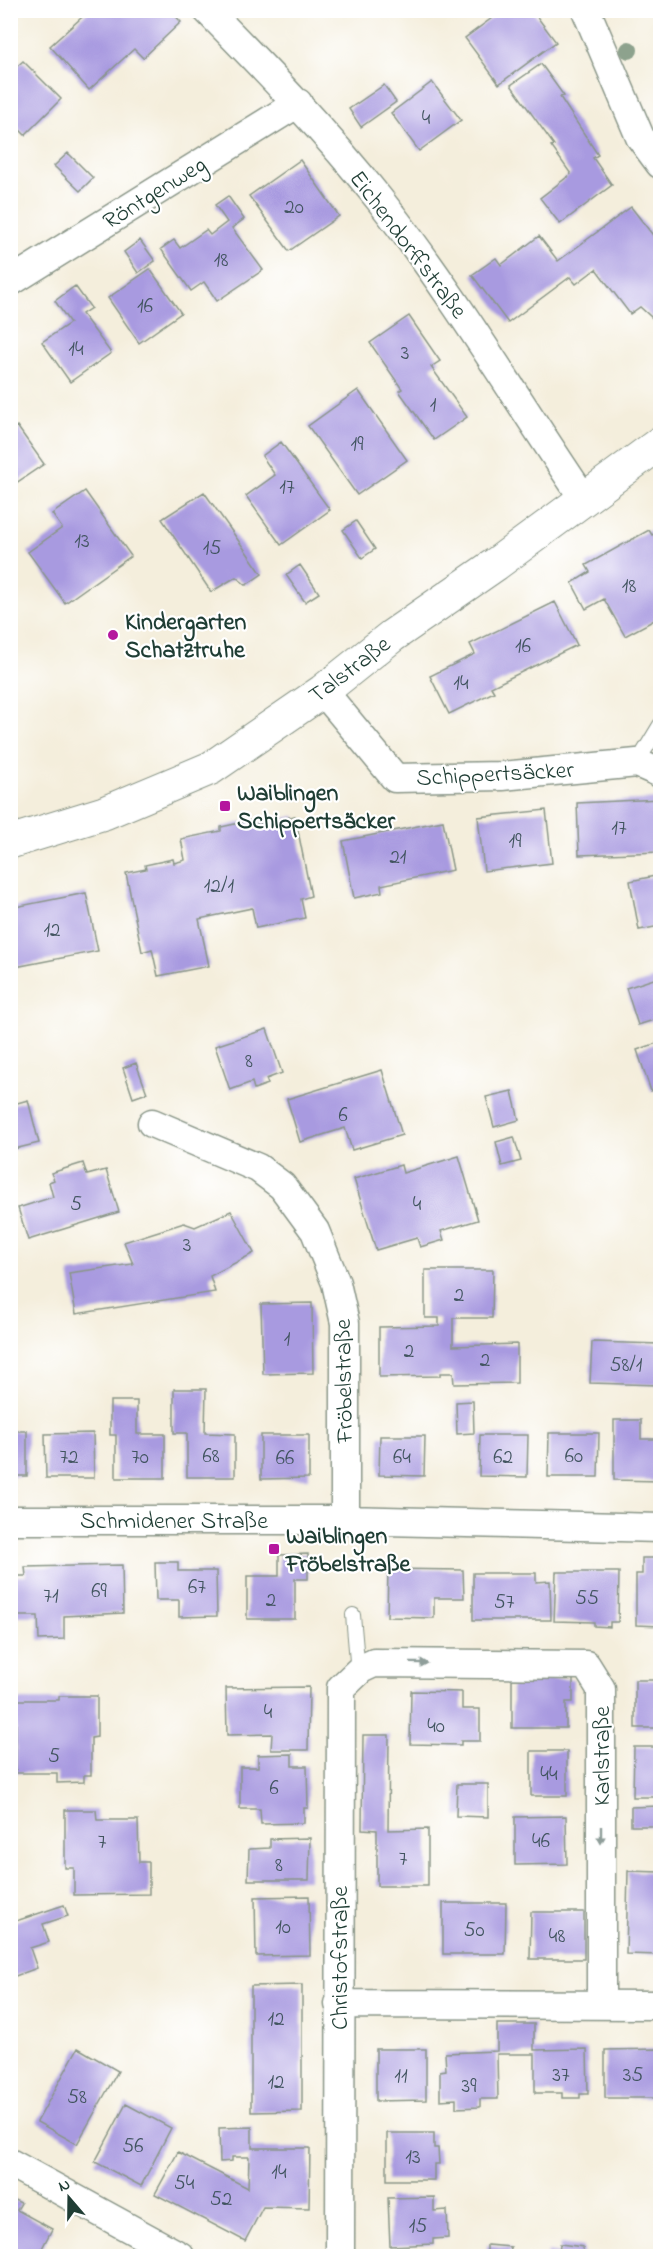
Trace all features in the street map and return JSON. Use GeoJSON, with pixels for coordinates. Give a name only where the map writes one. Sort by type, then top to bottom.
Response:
{"type":"FeatureCollection","features":[{"type":"Feature","properties":{"kind":"street","name":"Eichendorffstraße"},"geometry":{"type":"LineString","coordinates":[[207,10],[298,103],[379,199],[454,302],[584,499]]}},
{"type":"Feature","properties":{"kind":"street"},"geometry":{"type":"LineString","coordinates":[[586,10],[640,137],[660,164]]}},
{"type":"Feature","properties":{"kind":"street","name":"Röntgenweg"},"geometry":{"type":"LineString","coordinates":[[10,282],[298,103]]}},
{"type":"Feature","properties":{"kind":"street","name":"Talstraße"},"geometry":{"type":"LineString","coordinates":[[10,842],[104,813],[211,768],[323,691],[392,636],[660,444]]}},
{"type":"Feature","properties":{"kind":"street","name":"Schippertsäcker"},"geometry":{"type":"LineString","coordinates":[[323,691],[394,778],[502,776],[649,768]]}},
{"type":"Feature","properties":{"kind":"street","name":"Fröbelstraße"},"geometry":{"type":"LineString","coordinates":[[152,1123],[258,1168],[282,1186],[315,1231],[336,1282],[345,1323],[345,1520]]}},
{"type":"Feature","properties":{"kind":"street","name":"Schmidener Straße"},"geometry":{"type":"LineString","coordinates":[[10,1520],[345,1520],[660,1528]]}},
{"type":"Feature","properties":{"kind":"street","name":"Karlstraße"},"geometry":{"type":"LineString","coordinates":[[362,1669],[374,1663],[586,1665],[601,1689],[601,2005]]}},
{"type":"Feature","properties":{"kind":"street","name":"Christofstraße"},"geometry":{"type":"LineString","coordinates":[[340,2256],[341,1688],[362,1669]]}},
{"type":"Feature","properties":{"kind":"street"},"geometry":{"type":"LineString","coordinates":[[339,2004],[660,2005]]}},
{"type":"Feature","properties":{"kind":"street"},"geometry":{"type":"LineString","coordinates":[[10,2163],[180,2256]]}},
{"type":"Feature","properties":{"kind":"lane","name":"Schippertsäcker"},"geometry":{"type":"LineString","coordinates":[[649,768],[660,725]]}},
{"type":"Feature","properties":{"kind":"lane"},"geometry":{"type":"LineString","coordinates":[[353,1614],[357,1661],[362,1669]]}},
{"type":"Feature","properties":{"kind":"building"},"geometry":{"type":"Polygon","coordinates":[[[90,10],[170,10],[181,22],[143,58],[134,49],[89,90],[50,46],[90,10]]]}},
{"type":"Feature","properties":{"kind":"building"},"geometry":{"type":"Polygon","coordinates":[[[503,10],[532,10],[556,42],[499,84],[465,38],[503,10]]]}},
{"type":"Feature","properties":{"kind":"building"},"geometry":{"type":"Polygon","coordinates":[[[23,61],[61,99],[25,135],[18,128],[10,134],[10,73],[23,61]]]}},
{"type":"Feature","properties":{"kind":"building"},"geometry":{"type":"Polygon","coordinates":[[[541,64],[564,96],[560,97],[598,155],[593,158],[612,185],[560,224],[540,198],[571,174],[551,146],[554,145],[511,85],[541,64]]]}},
{"type":"Feature","properties":{"kind":"building"},"geometry":{"type":"Polygon","coordinates":[[[432,82],[461,120],[419,151],[391,113],[432,82]]]}},
{"type":"Feature","properties":{"kind":"building"},"geometry":{"type":"Polygon","coordinates":[[[384,85],[396,102],[361,127],[349,109],[384,85]]]}},
{"type":"Feature","properties":{"kind":"building"},"geometry":{"type":"Polygon","coordinates":[[[68,153],[93,178],[80,191],[54,166],[68,153]]]}},
{"type":"Feature","properties":{"kind":"building"},"geometry":{"type":"Polygon","coordinates":[[[300,160],[339,216],[289,251],[249,196],[300,160]]]}},
{"type":"Feature","properties":{"kind":"building"},"geometry":{"type":"Polygon","coordinates":[[[228,196],[244,219],[232,228],[263,270],[217,301],[204,282],[191,291],[161,249],[174,240],[180,248],[206,230],[210,235],[227,222],[215,205],[228,196]]]}},
{"type":"Feature","properties":{"kind":"building"},"geometry":{"type":"Polygon","coordinates":[[[631,207],[656,239],[660,235],[660,325],[640,307],[630,314],[596,269],[576,284],[570,277],[508,323],[472,275],[496,258],[501,265],[539,236],[558,261],[631,207]]]}},
{"type":"Feature","properties":{"kind":"building"},"geometry":{"type":"Polygon","coordinates":[[[140,240],[155,261],[138,273],[124,252],[140,240]]]}},
{"type":"Feature","properties":{"kind":"building"},"geometry":{"type":"Polygon","coordinates":[[[150,269],[181,313],[139,343],[108,298],[150,269]]]}},
{"type":"Feature","properties":{"kind":"building"},"geometry":{"type":"Polygon","coordinates":[[[75,286],[91,308],[82,314],[111,353],[70,382],[42,342],[70,323],[55,301],[75,286]]]}},
{"type":"Feature","properties":{"kind":"building"},"geometry":{"type":"Polygon","coordinates":[[[409,316],[440,361],[431,367],[467,417],[434,440],[399,391],[402,389],[370,343],[409,316]]]}},
{"type":"Feature","properties":{"kind":"building"},"geometry":{"type":"Polygon","coordinates":[[[358,390],[407,460],[357,495],[308,426],[358,390]]]}},
{"type":"Feature","properties":{"kind":"building"},"geometry":{"type":"Polygon","coordinates":[[[17,426],[44,464],[10,487],[10,430],[17,426]]]}},
{"type":"Feature","properties":{"kind":"building"},"geometry":{"type":"Polygon","coordinates":[[[281,442],[330,510],[281,545],[246,496],[275,475],[262,456],[281,442]]]}},
{"type":"Feature","properties":{"kind":"building"},"geometry":{"type":"Polygon","coordinates":[[[85,491],[131,556],[65,603],[28,552],[62,528],[52,514],[85,491]]]}},
{"type":"Feature","properties":{"kind":"building"},"geometry":{"type":"Polygon","coordinates":[[[204,492],[262,574],[246,585],[236,577],[211,592],[162,519],[204,492]]]}},
{"type":"Feature","properties":{"kind":"building"},"geometry":{"type":"Polygon","coordinates":[[[356,521],[375,549],[362,558],[343,530],[356,521]]]}},
{"type":"Feature","properties":{"kind":"building"},"geometry":{"type":"Polygon","coordinates":[[[649,530],[652,535],[660,531],[660,617],[625,636],[604,599],[586,609],[572,583],[590,572],[586,565],[649,530]]]}},
{"type":"Feature","properties":{"kind":"building"},"geometry":{"type":"Polygon","coordinates":[[[300,565],[319,593],[305,602],[286,575],[300,565]]]}},
{"type":"Feature","properties":{"kind":"building"},"geometry":{"type":"Polygon","coordinates":[[[555,602],[577,645],[491,687],[494,692],[449,714],[430,676],[475,654],[470,644],[555,602]]]}},
{"type":"Feature","properties":{"kind":"building"},"geometry":{"type":"Polygon","coordinates":[[[660,799],[660,852],[579,855],[577,803],[660,799]]]}},
{"type":"Feature","properties":{"kind":"building"},"geometry":{"type":"Polygon","coordinates":[[[546,810],[552,863],[484,871],[478,817],[546,810]]]}},
{"type":"Feature","properties":{"kind":"building"},"geometry":{"type":"Polygon","coordinates":[[[295,816],[311,896],[301,899],[305,918],[256,928],[252,908],[199,919],[209,966],[158,976],[152,949],[142,952],[126,873],[146,869],[145,865],[173,859],[174,863],[185,860],[181,839],[221,831],[221,827],[253,820],[254,825],[295,816]]]}},
{"type":"Feature","properties":{"kind":"building"},"geometry":{"type":"Polygon","coordinates":[[[443,821],[453,870],[381,885],[382,892],[354,898],[343,841],[443,821]]]}},
{"type":"Feature","properties":{"kind":"building"},"geometry":{"type":"Polygon","coordinates":[[[660,875],[660,926],[639,930],[630,881],[660,875]]]}},
{"type":"Feature","properties":{"kind":"building"},"geometry":{"type":"Polygon","coordinates":[[[86,893],[98,951],[10,968],[10,908],[86,893]]]}},
{"type":"Feature","properties":{"kind":"building"},"geometry":{"type":"Polygon","coordinates":[[[660,977],[660,1018],[638,1025],[626,988],[660,977]]]}},
{"type":"Feature","properties":{"kind":"building"},"geometry":{"type":"Polygon","coordinates":[[[267,1029],[282,1073],[266,1079],[268,1084],[254,1089],[252,1082],[230,1090],[215,1046],[267,1029]]]}},
{"type":"Feature","properties":{"kind":"building"},"geometry":{"type":"Polygon","coordinates":[[[660,1042],[660,1088],[651,1091],[637,1050],[660,1042]]]}},
{"type":"Feature","properties":{"kind":"building"},"geometry":{"type":"Polygon","coordinates":[[[136,1063],[147,1093],[133,1098],[123,1068],[136,1063]]]}},
{"type":"Feature","properties":{"kind":"building"},"geometry":{"type":"Polygon","coordinates":[[[382,1070],[402,1135],[352,1150],[345,1128],[300,1142],[287,1099],[382,1070]]]}},
{"type":"Feature","properties":{"kind":"building"},"geometry":{"type":"Polygon","coordinates":[[[512,1091],[519,1120],[494,1127],[486,1097],[512,1091]]]}},
{"type":"Feature","properties":{"kind":"building"},"geometry":{"type":"Polygon","coordinates":[[[28,1100],[39,1143],[10,1150],[10,1105],[28,1100]]]}},
{"type":"Feature","properties":{"kind":"building"},"geometry":{"type":"Polygon","coordinates":[[[514,1137],[521,1161],[502,1166],[496,1142],[514,1137]]]}},
{"type":"Feature","properties":{"kind":"building"},"geometry":{"type":"Polygon","coordinates":[[[459,1156],[478,1220],[441,1231],[444,1240],[420,1247],[417,1238],[376,1250],[354,1179],[401,1165],[403,1173],[459,1156]]]}},
{"type":"Feature","properties":{"kind":"building"},"geometry":{"type":"Polygon","coordinates":[[[83,1163],[87,1175],[106,1170],[119,1212],[28,1240],[18,1208],[53,1197],[49,1182],[54,1180],[51,1173],[83,1163]]]}},
{"type":"Feature","properties":{"kind":"building"},"geometry":{"type":"Polygon","coordinates":[[[231,1211],[254,1253],[210,1276],[215,1292],[76,1314],[69,1273],[133,1264],[124,1242],[184,1223],[195,1227],[231,1211]]]}},
{"type":"Feature","properties":{"kind":"building"},"geometry":{"type":"Polygon","coordinates":[[[425,1270],[493,1270],[492,1318],[453,1318],[453,1346],[517,1344],[517,1383],[454,1384],[453,1373],[440,1373],[440,1376],[379,1377],[379,1327],[439,1326],[439,1318],[425,1318],[425,1270]]]}},
{"type":"Feature","properties":{"kind":"building"},"geometry":{"type":"Polygon","coordinates":[[[312,1303],[313,1373],[263,1374],[261,1304],[312,1303]]]}},
{"type":"Feature","properties":{"kind":"building"},"geometry":{"type":"Polygon","coordinates":[[[592,1342],[660,1344],[660,1385],[590,1383],[592,1342]]]}},
{"type":"Feature","properties":{"kind":"building"},"geometry":{"type":"Polygon","coordinates":[[[174,1389],[206,1389],[205,1433],[235,1434],[235,1477],[187,1477],[187,1433],[174,1433],[174,1389]]]}},
{"type":"Feature","properties":{"kind":"building"},"geometry":{"type":"Polygon","coordinates":[[[110,1401],[137,1401],[137,1434],[165,1434],[165,1478],[116,1478],[116,1435],[110,1435],[110,1401]]]}},
{"type":"Feature","properties":{"kind":"building"},"geometry":{"type":"Polygon","coordinates":[[[473,1401],[474,1433],[457,1434],[456,1402],[473,1401]]]}},
{"type":"Feature","properties":{"kind":"building"},"geometry":{"type":"Polygon","coordinates":[[[614,1420],[641,1420],[641,1439],[660,1439],[660,1481],[614,1480],[614,1420]]]}},
{"type":"Feature","properties":{"kind":"building"},"geometry":{"type":"Polygon","coordinates":[[[10,1431],[27,1431],[27,1476],[10,1476],[10,1431]]]}},
{"type":"Feature","properties":{"kind":"building"},"geometry":{"type":"Polygon","coordinates":[[[93,1433],[94,1478],[46,1478],[45,1434],[93,1433]]]}},
{"type":"Feature","properties":{"kind":"building"},"geometry":{"type":"Polygon","coordinates":[[[549,1433],[599,1433],[598,1477],[548,1477],[549,1433]]]}},
{"type":"Feature","properties":{"kind":"building"},"geometry":{"type":"Polygon","coordinates":[[[261,1435],[309,1435],[309,1478],[261,1479],[261,1435]]]}},
{"type":"Feature","properties":{"kind":"building"},"geometry":{"type":"Polygon","coordinates":[[[480,1435],[528,1435],[527,1477],[479,1476],[480,1435]]]}},
{"type":"Feature","properties":{"kind":"building"},"geometry":{"type":"Polygon","coordinates":[[[380,1436],[425,1436],[424,1476],[379,1475],[380,1436]]]}},
{"type":"Feature","properties":{"kind":"building"},"geometry":{"type":"Polygon","coordinates":[[[308,1554],[308,1579],[295,1579],[295,1619],[247,1619],[247,1576],[279,1576],[279,1555],[308,1554]]]}},
{"type":"Feature","properties":{"kind":"building"},"geometry":{"type":"Polygon","coordinates":[[[642,1558],[660,1558],[660,1626],[636,1625],[636,1574],[642,1574],[642,1558]]]}},
{"type":"Feature","properties":{"kind":"building"},"geometry":{"type":"Polygon","coordinates":[[[155,1562],[178,1562],[178,1571],[216,1571],[217,1616],[179,1617],[179,1600],[156,1600],[155,1562]]]}},
{"type":"Feature","properties":{"kind":"building"},"geometry":{"type":"Polygon","coordinates":[[[122,1565],[123,1613],[64,1616],[64,1639],[39,1640],[38,1616],[10,1616],[10,1576],[26,1576],[25,1567],[122,1565]]]}},
{"type":"Feature","properties":{"kind":"building"},"geometry":{"type":"Polygon","coordinates":[[[388,1569],[463,1570],[464,1598],[434,1598],[434,1618],[387,1617],[388,1569]]]}},
{"type":"Feature","properties":{"kind":"building"},"geometry":{"type":"Polygon","coordinates":[[[556,1572],[619,1572],[618,1622],[610,1622],[610,1627],[594,1626],[594,1622],[554,1621],[556,1572]]]}},
{"type":"Feature","properties":{"kind":"building"},"geometry":{"type":"Polygon","coordinates":[[[473,1573],[536,1573],[536,1582],[550,1581],[551,1620],[473,1620],[473,1573]]]}},
{"type":"Feature","properties":{"kind":"building"},"geometry":{"type":"Polygon","coordinates":[[[512,1679],[573,1679],[573,1702],[566,1702],[566,1728],[512,1728],[512,1679]]]}},
{"type":"Feature","properties":{"kind":"building"},"geometry":{"type":"Polygon","coordinates":[[[635,1680],[660,1680],[660,1728],[635,1728],[635,1680]]]}},
{"type":"Feature","properties":{"kind":"building"},"geometry":{"type":"Polygon","coordinates":[[[309,1687],[308,1750],[271,1750],[272,1734],[227,1735],[226,1688],[309,1687]]]}},
{"type":"Feature","properties":{"kind":"building"},"geometry":{"type":"Polygon","coordinates":[[[411,1691],[462,1692],[462,1709],[480,1709],[480,1741],[461,1741],[461,1745],[410,1744],[411,1691]]]}},
{"type":"Feature","properties":{"kind":"building"},"geometry":{"type":"Polygon","coordinates":[[[59,1696],[97,1696],[97,1737],[91,1738],[91,1775],[84,1775],[84,1782],[57,1783],[57,1773],[16,1773],[16,1700],[59,1700],[59,1696]]]}},
{"type":"Feature","properties":{"kind":"building"},"geometry":{"type":"Polygon","coordinates":[[[363,1735],[389,1735],[388,1830],[428,1829],[428,1886],[377,1886],[377,1830],[362,1829],[363,1735]]]}},
{"type":"Feature","properties":{"kind":"building"},"geometry":{"type":"Polygon","coordinates":[[[634,1747],[660,1747],[660,1797],[633,1797],[634,1747]]]}},
{"type":"Feature","properties":{"kind":"building"},"geometry":{"type":"Polygon","coordinates":[[[531,1751],[567,1751],[567,1796],[531,1796],[531,1751]]]}},
{"type":"Feature","properties":{"kind":"building"},"geometry":{"type":"Polygon","coordinates":[[[292,1754],[292,1766],[307,1766],[308,1808],[304,1808],[304,1823],[261,1824],[260,1809],[240,1809],[240,1767],[258,1767],[258,1755],[292,1754]]]}},
{"type":"Feature","properties":{"kind":"building"},"geometry":{"type":"Polygon","coordinates":[[[457,1784],[488,1784],[488,1817],[456,1816],[457,1784]]]}},
{"type":"Feature","properties":{"kind":"building"},"geometry":{"type":"Polygon","coordinates":[[[660,1806],[660,1826],[631,1826],[631,1807],[660,1806]]]}},
{"type":"Feature","properties":{"kind":"building"},"geometry":{"type":"Polygon","coordinates":[[[65,1810],[96,1810],[97,1820],[138,1820],[139,1862],[149,1862],[149,1894],[74,1895],[74,1868],[65,1868],[65,1810]]]}},
{"type":"Feature","properties":{"kind":"building"},"geometry":{"type":"Polygon","coordinates":[[[566,1816],[567,1864],[515,1865],[515,1817],[566,1816]]]}},
{"type":"Feature","properties":{"kind":"building"},"geometry":{"type":"Polygon","coordinates":[[[310,1838],[309,1880],[248,1880],[249,1849],[270,1848],[270,1839],[310,1838]]]}},
{"type":"Feature","properties":{"kind":"building"},"geometry":{"type":"Polygon","coordinates":[[[628,1871],[660,1872],[660,1955],[626,1954],[628,1871]]]}},
{"type":"Feature","properties":{"kind":"building"},"geometry":{"type":"Polygon","coordinates":[[[309,1896],[310,1955],[256,1956],[255,1897],[309,1896]]]}},
{"type":"Feature","properties":{"kind":"building"},"geometry":{"type":"Polygon","coordinates":[[[443,1903],[506,1903],[505,1954],[443,1954],[443,1903]]]}},
{"type":"Feature","properties":{"kind":"building"},"geometry":{"type":"Polygon","coordinates":[[[64,1905],[68,1916],[43,1924],[49,1942],[30,1948],[37,1968],[10,1978],[10,1923],[64,1905]]]}},
{"type":"Feature","properties":{"kind":"building"},"geometry":{"type":"Polygon","coordinates":[[[531,1912],[584,1912],[584,1959],[530,1959],[531,1912]]]}},
{"type":"Feature","properties":{"kind":"building"},"geometry":{"type":"Polygon","coordinates":[[[302,1985],[302,2111],[251,2112],[251,1986],[302,1985]]]}},
{"type":"Feature","properties":{"kind":"building"},"geometry":{"type":"Polygon","coordinates":[[[497,2024],[534,2024],[534,2050],[587,2049],[588,2094],[580,2094],[580,2098],[562,2098],[562,2093],[535,2093],[535,2054],[497,2054],[498,2099],[480,2099],[480,2107],[456,2108],[456,2099],[440,2100],[440,2071],[446,2070],[445,2053],[497,2051],[497,2024]]]}},
{"type":"Feature","properties":{"kind":"building"},"geometry":{"type":"Polygon","coordinates":[[[78,2048],[118,2071],[77,2144],[37,2122],[78,2048]]]}},
{"type":"Feature","properties":{"kind":"building"},"geometry":{"type":"Polygon","coordinates":[[[376,2049],[426,2049],[426,2100],[376,2101],[376,2049]]]}},
{"type":"Feature","properties":{"kind":"building"},"geometry":{"type":"Polygon","coordinates":[[[660,2049],[660,2098],[605,2098],[605,2050],[660,2049]]]}},
{"type":"Feature","properties":{"kind":"building"},"geometry":{"type":"Polygon","coordinates":[[[126,2104],[171,2128],[141,2186],[95,2162],[126,2104]]]}},
{"type":"Feature","properties":{"kind":"building"},"geometry":{"type":"Polygon","coordinates":[[[252,2127],[252,2148],[310,2148],[309,2208],[263,2207],[245,2241],[155,2194],[178,2152],[248,2188],[249,2157],[232,2157],[232,2161],[220,2162],[219,2128],[252,2127]]]}},
{"type":"Feature","properties":{"kind":"building"},"geometry":{"type":"Polygon","coordinates":[[[387,2133],[434,2133],[434,2148],[438,2148],[439,2164],[434,2164],[434,2180],[387,2180],[387,2133]]]}},
{"type":"Feature","properties":{"kind":"building"},"geometry":{"type":"Polygon","coordinates":[[[434,2197],[434,2211],[447,2210],[448,2238],[433,2239],[433,2244],[390,2246],[388,2198],[434,2197]]]}},
{"type":"Feature","properties":{"kind":"building"},"geometry":{"type":"Polygon","coordinates":[[[10,2198],[21,2203],[17,2210],[52,2229],[38,2256],[10,2256],[10,2198]]]}},
{"type":"Feature","properties":{"kind":"building"},"geometry":{"type":"Polygon","coordinates":[[[560,2244],[583,2247],[583,2256],[547,2256],[547,2252],[559,2254],[560,2244]]]}},
{"type":"Feature","properties":{"kind":"building"},"geometry":{"type":"Polygon","coordinates":[[[487,2245],[511,2247],[510,2256],[483,2256],[483,2252],[487,2253],[487,2245]]]}},
{"type":"Feature","properties":{"kind":"place","name":"Kindergarten Schatztruhe"},"geometry":{"type":"Point","coordinates":[113,635]}},
{"type":"Feature","properties":{"kind":"place","name":"Waiblingen Schippertsäcker"},"geometry":{"type":"Point","coordinates":[225,806]}},
{"type":"Feature","properties":{"kind":"place","name":"Waiblingen Fröbelstraße"},"geometry":{"type":"Point","coordinates":[274,1549]}}]}
